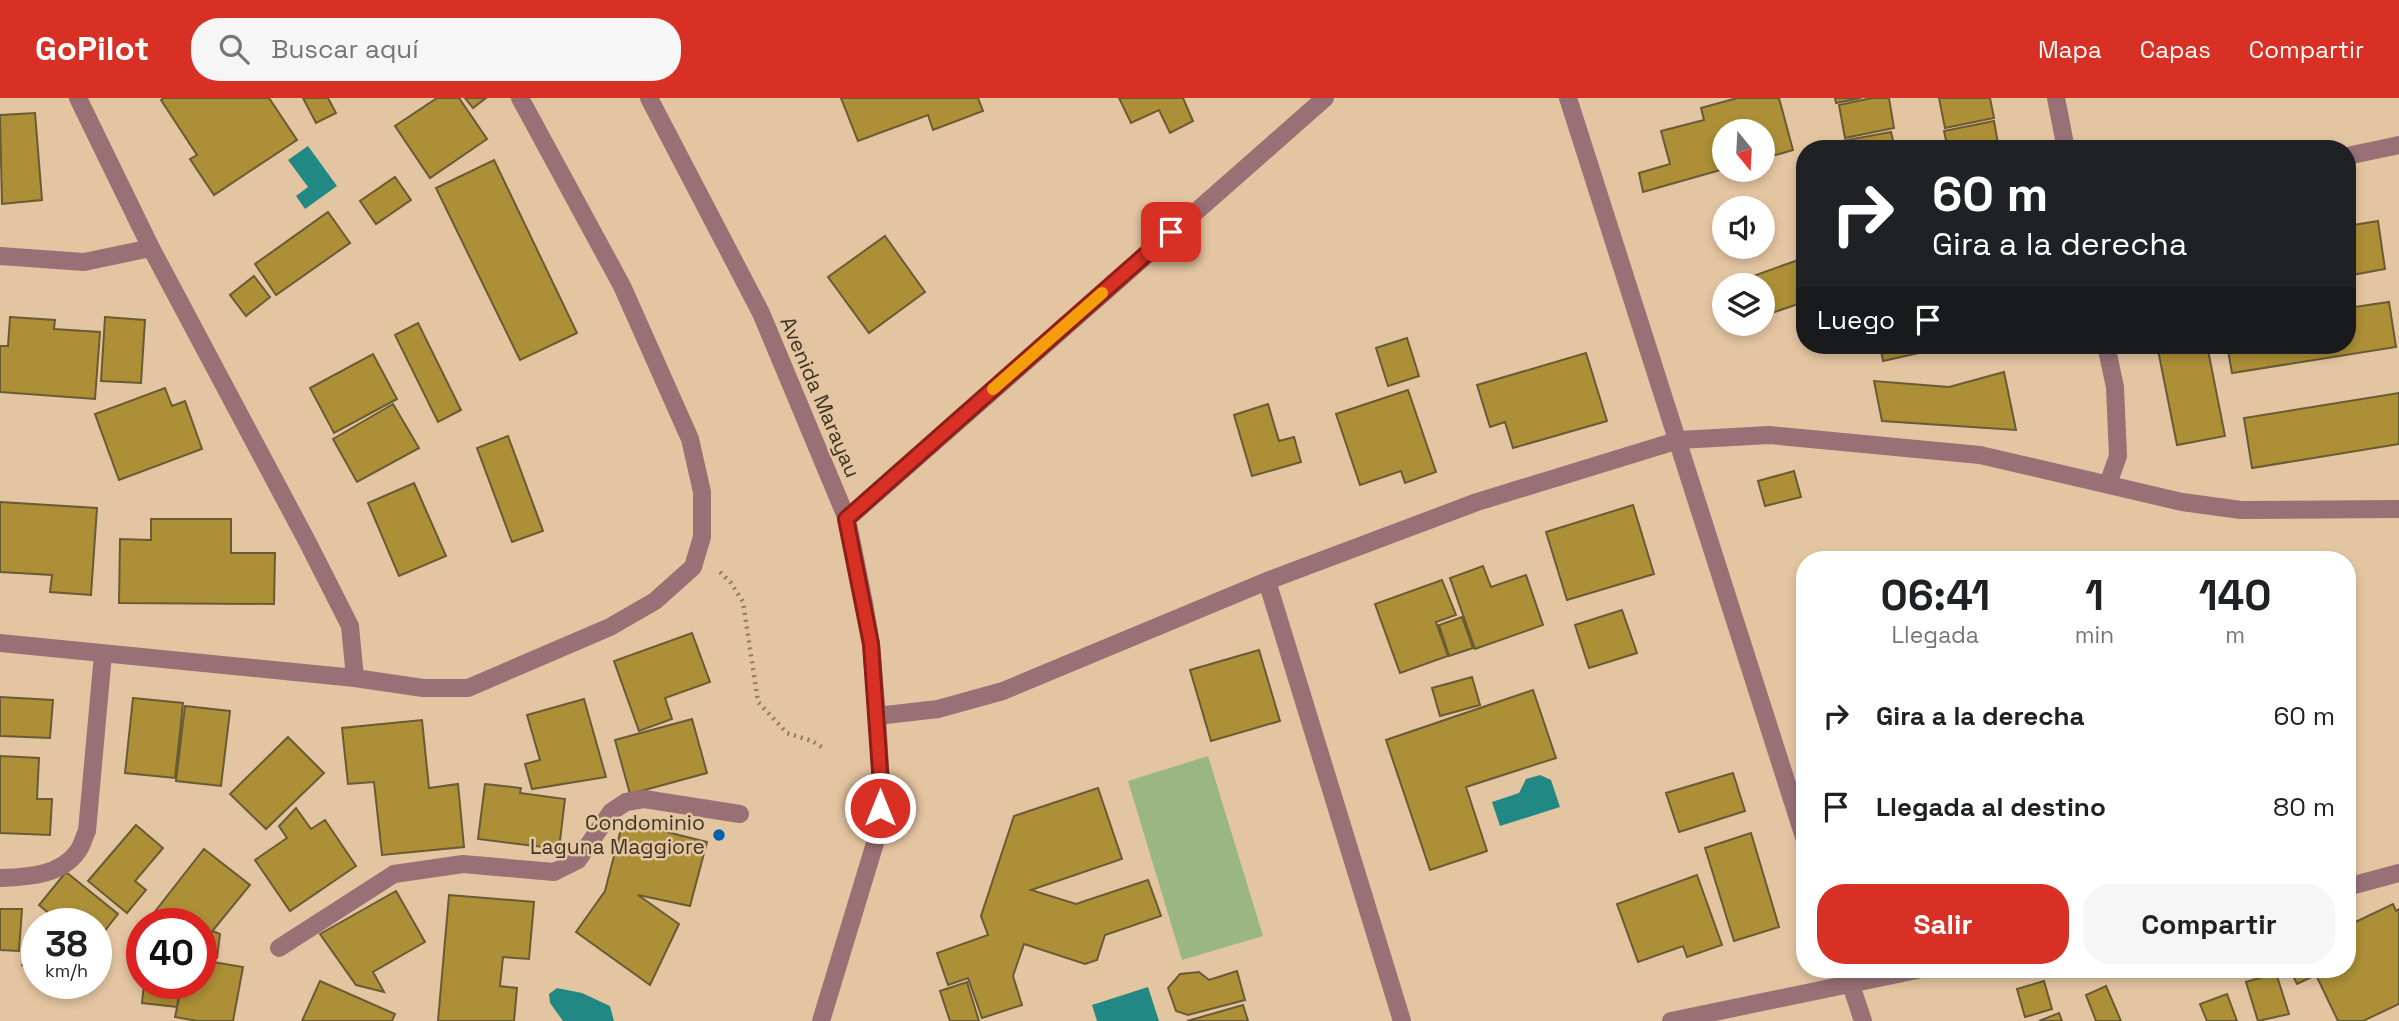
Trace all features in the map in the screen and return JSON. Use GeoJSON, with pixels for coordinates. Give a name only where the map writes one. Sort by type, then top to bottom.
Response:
{"type":"FeatureCollection","features":[{"type":"Feature","properties":{"kind":"street"},"geometry":{"type":"LineString","coordinates":[[78,98],[151,248],[302,530],[350,626],[355,678]]}},
{"type":"Feature","properties":{"kind":"street"},"geometry":{"type":"LineString","coordinates":[[0,643],[355,678],[423,688],[468,688],[610,626],[655,601],[693,567],[702,537],[702,492],[690,439],[622,286],[520,98]]}},
{"type":"Feature","properties":{"kind":"street","name":"Avenida Marayau"},"geometry":{"type":"LineString","coordinates":[[649,98],[761,313],[846,519],[871,644],[881,785],[879,830],[821,1021]]}},
{"type":"Feature","properties":{"kind":"street"},"geometry":{"type":"LineString","coordinates":[[846,519],[1325,98]]}},
{"type":"Feature","properties":{"kind":"street"},"geometry":{"type":"LineString","coordinates":[[1568,98],[1796,811]]}},
{"type":"Feature","properties":{"kind":"street"},"geometry":{"type":"LineString","coordinates":[[2056,98],[2064,140]]}},
{"type":"Feature","properties":{"kind":"street"},"geometry":{"type":"LineString","coordinates":[[2356,154],[2399,145]]}},
{"type":"Feature","properties":{"kind":"street"},"geometry":{"type":"LineString","coordinates":[[0,256],[84,262],[151,248]]}},
{"type":"Feature","properties":{"kind":"street"},"geometry":{"type":"LineString","coordinates":[[2108,354],[2115,387],[2118,456],[2108,484]]}},
{"type":"Feature","properties":{"kind":"street"},"geometry":{"type":"LineString","coordinates":[[877,716],[938,709],[1003,691],[1267,581],[1477,502],[1679,440],[1769,435],[1980,455],[2182,502],[2241,510],[2399,509]]}},
{"type":"Feature","properties":{"kind":"street"},"geometry":{"type":"LineString","coordinates":[[1267,581],[1402,1021]]}},
{"type":"Feature","properties":{"kind":"street"},"geometry":{"type":"LineString","coordinates":[[0,878],[32,877],[58,868],[77,853],[87,831],[103,654]]}},
{"type":"Feature","properties":{"kind":"street"},"geometry":{"type":"LineString","coordinates":[[279,948],[394,874],[463,864],[554,872],[578,860],[611,813],[626,802],[644,799],[740,814]]}},
{"type":"Feature","properties":{"kind":"street"},"geometry":{"type":"LineString","coordinates":[[2356,885],[2399,873]]}},
{"type":"Feature","properties":{"kind":"street"},"geometry":{"type":"LineString","coordinates":[[1671,1021],[1840,978]]}},
{"type":"Feature","properties":{"kind":"street"},"geometry":{"type":"LineString","coordinates":[[1849,978],[1863,1021]]}},
{"type":"Feature","properties":{"kind":"path"},"geometry":{"type":"LineString","coordinates":[[693,567],[714,566],[731,583],[743,602],[758,702],[787,733],[812,741],[825,749]]}},
{"type":"Feature","properties":{"kind":"green space"},"geometry":{"type":"Polygon","coordinates":[[[1208,756],[1263,936],[1182,960],[1128,781],[1208,756]]]}},
{"type":"Feature","properties":{"kind":"water"},"geometry":{"type":"Polygon","coordinates":[[[308,146],[337,186],[305,209],[296,196],[308,187],[288,160],[308,146]]]}},
{"type":"Feature","properties":{"kind":"water"},"geometry":{"type":"Polygon","coordinates":[[[1540,775],[1551,780],[1560,807],[1500,826],[1492,802],[1519,793],[1526,779],[1540,775]]]}},
{"type":"Feature","properties":{"kind":"water"},"geometry":{"type":"Polygon","coordinates":[[[1148,987],[1159,1021],[1097,1021],[1092,1005],[1148,987]]]}},
{"type":"Feature","properties":{"kind":"water"},"geometry":{"type":"Polygon","coordinates":[[[557,988],[582,993],[610,1006],[614,1021],[563,1021],[550,1003],[549,994],[557,988]]]}},
{"type":"Feature","properties":{"kind":"building"},"geometry":{"type":"Polygon","coordinates":[[[269,98],[297,140],[214,195],[190,159],[197,155],[161,100],[269,98]]]}},
{"type":"Feature","properties":{"kind":"building"},"geometry":{"type":"Polygon","coordinates":[[[303,98],[328,98],[336,113],[316,123],[303,98]]]}},
{"type":"Feature","properties":{"kind":"building"},"geometry":{"type":"Polygon","coordinates":[[[437,98],[459,98],[487,139],[430,178],[395,126],[437,98]]]}},
{"type":"Feature","properties":{"kind":"building"},"geometry":{"type":"Polygon","coordinates":[[[465,98],[486,98],[473,108],[465,98]]]}},
{"type":"Feature","properties":{"kind":"building"},"geometry":{"type":"Polygon","coordinates":[[[841,98],[978,98],[983,111],[933,130],[928,115],[858,141],[841,98]]]}},
{"type":"Feature","properties":{"kind":"building"},"geometry":{"type":"Polygon","coordinates":[[[1119,98],[1183,98],[1193,121],[1170,133],[1159,110],[1131,123],[1119,98]]]}},
{"type":"Feature","properties":{"kind":"building"},"geometry":{"type":"Polygon","coordinates":[[[1737,98],[1779,98],[1793,150],[1775,155],[1775,119],[1712,119],[1712,172],[1643,192],[1639,173],[1670,164],[1661,131],[1704,120],[1701,108],[1737,98]]]}},
{"type":"Feature","properties":{"kind":"building"},"geometry":{"type":"Polygon","coordinates":[[[1835,98],[1861,98],[1836,103],[1835,98]]]}},
{"type":"Feature","properties":{"kind":"building"},"geometry":{"type":"Polygon","coordinates":[[[1872,98],[1889,98],[1894,128],[1845,138],[1839,105],[1872,98]]]}},
{"type":"Feature","properties":{"kind":"building"},"geometry":{"type":"Polygon","coordinates":[[[1939,98],[1990,98],[1994,118],[1945,128],[1939,98]]]}},
{"type":"Feature","properties":{"kind":"building"},"geometry":{"type":"Polygon","coordinates":[[[35,113],[42,200],[2,204],[0,115],[35,113]]]}},
{"type":"Feature","properties":{"kind":"building"},"geometry":{"type":"Polygon","coordinates":[[[1994,121],[1997,140],[1946,140],[1944,131],[1994,121]]]}},
{"type":"Feature","properties":{"kind":"building"},"geometry":{"type":"Polygon","coordinates":[[[1891,132],[1893,140],[1847,140],[1891,132]]]}},
{"type":"Feature","properties":{"kind":"building"},"geometry":{"type":"Polygon","coordinates":[[[494,160],[577,333],[520,360],[436,188],[494,160]]]}},
{"type":"Feature","properties":{"kind":"building"},"geometry":{"type":"Polygon","coordinates":[[[395,177],[411,200],[376,224],[360,201],[395,177]]]}},
{"type":"Feature","properties":{"kind":"building"},"geometry":{"type":"Polygon","coordinates":[[[328,212],[350,243],[276,295],[255,264],[328,212]]]}},
{"type":"Feature","properties":{"kind":"building"},"geometry":{"type":"Polygon","coordinates":[[[2378,221],[2385,269],[2356,274],[2356,225],[2378,221]]]}},
{"type":"Feature","properties":{"kind":"building"},"geometry":{"type":"Polygon","coordinates":[[[885,236],[925,292],[869,333],[828,277],[885,236]]]}},
{"type":"Feature","properties":{"kind":"building"},"geometry":{"type":"Polygon","coordinates":[[[1796,261],[1796,305],[1775,312],[1775,273],[1762,273],[1796,261]]]}},
{"type":"Feature","properties":{"kind":"building"},"geometry":{"type":"Polygon","coordinates":[[[254,276],[270,297],[246,316],[230,295],[254,276]]]}},
{"type":"Feature","properties":{"kind":"building"},"geometry":{"type":"Polygon","coordinates":[[[2389,302],[2396,347],[2356,353],[2356,307],[2389,302]]]}},
{"type":"Feature","properties":{"kind":"building"},"geometry":{"type":"Polygon","coordinates":[[[10,317],[55,320],[54,329],[100,332],[95,399],[0,392],[0,346],[8,346],[10,317]]]}},
{"type":"Feature","properties":{"kind":"building"},"geometry":{"type":"Polygon","coordinates":[[[105,317],[145,320],[141,383],[101,381],[105,317]]]}},
{"type":"Feature","properties":{"kind":"building"},"geometry":{"type":"Polygon","coordinates":[[[418,323],[461,410],[438,422],[395,335],[418,323]]]}},
{"type":"Feature","properties":{"kind":"building"},"geometry":{"type":"Polygon","coordinates":[[[1407,338],[1419,376],[1388,386],[1376,348],[1407,338]]]}},
{"type":"Feature","properties":{"kind":"building"},"geometry":{"type":"Polygon","coordinates":[[[1586,353],[1607,421],[1513,448],[1505,422],[1490,427],[1477,385],[1586,353]]]}},
{"type":"Feature","properties":{"kind":"building"},"geometry":{"type":"Polygon","coordinates":[[[373,354],[397,399],[334,433],[310,388],[373,354]]]}},
{"type":"Feature","properties":{"kind":"building"},"geometry":{"type":"Polygon","coordinates":[[[1882,354],[1914,354],[1883,361],[1882,354]]]}},
{"type":"Feature","properties":{"kind":"building"},"geometry":{"type":"Polygon","coordinates":[[[2159,354],[2209,354],[2225,436],[2177,445],[2159,354]]]}},
{"type":"Feature","properties":{"kind":"building"},"geometry":{"type":"Polygon","coordinates":[[[2229,354],[2352,354],[2232,373],[2229,354]]]}},
{"type":"Feature","properties":{"kind":"building"},"geometry":{"type":"Polygon","coordinates":[[[2004,372],[2016,430],[1882,421],[1874,381],[1949,387],[2004,372]]]}},
{"type":"Feature","properties":{"kind":"building"},"geometry":{"type":"Polygon","coordinates":[[[165,388],[172,406],[185,401],[202,449],[119,480],[95,414],[165,388]]]}},
{"type":"Feature","properties":{"kind":"building"},"geometry":{"type":"Polygon","coordinates":[[[1408,390],[1436,472],[1405,483],[1401,471],[1360,485],[1336,414],[1408,390]]]}},
{"type":"Feature","properties":{"kind":"building"},"geometry":{"type":"Polygon","coordinates":[[[2399,393],[2399,444],[2252,468],[2244,418],[2399,393]]]}},
{"type":"Feature","properties":{"kind":"building"},"geometry":{"type":"Polygon","coordinates":[[[393,404],[419,448],[357,482],[333,439],[393,404]]]}},
{"type":"Feature","properties":{"kind":"building"},"geometry":{"type":"Polygon","coordinates":[[[1268,404],[1279,441],[1294,437],[1301,462],[1252,476],[1234,415],[1268,404]]]}},
{"type":"Feature","properties":{"kind":"building"},"geometry":{"type":"Polygon","coordinates":[[[508,436],[543,531],[512,542],[477,448],[508,436]]]}},
{"type":"Feature","properties":{"kind":"building"},"geometry":{"type":"Polygon","coordinates":[[[1794,471],[1801,497],[1765,506],[1758,481],[1794,471]]]}},
{"type":"Feature","properties":{"kind":"building"},"geometry":{"type":"Polygon","coordinates":[[[414,483],[446,556],[399,576],[368,503],[414,483]]]}},
{"type":"Feature","properties":{"kind":"building"},"geometry":{"type":"Polygon","coordinates":[[[0,502],[97,508],[91,595],[50,592],[52,575],[0,572],[0,502]]]}},
{"type":"Feature","properties":{"kind":"building"},"geometry":{"type":"Polygon","coordinates":[[[1633,505],[1654,574],[1567,600],[1546,532],[1633,505]]]}},
{"type":"Feature","properties":{"kind":"building"},"geometry":{"type":"Polygon","coordinates":[[[151,519],[231,519],[231,553],[275,553],[274,604],[119,603],[120,539],[151,540],[151,519]]]}},
{"type":"Feature","properties":{"kind":"building"},"geometry":{"type":"Polygon","coordinates":[[[1483,566],[1491,587],[1526,575],[1543,625],[1475,649],[1450,578],[1483,566]]]}},
{"type":"Feature","properties":{"kind":"building"},"geometry":{"type":"Polygon","coordinates":[[[1442,580],[1456,615],[1436,622],[1448,656],[1400,673],[1375,604],[1442,580]]]}},
{"type":"Feature","properties":{"kind":"building"},"geometry":{"type":"Polygon","coordinates":[[[1622,610],[1637,653],[1589,668],[1575,625],[1622,610]]]}},
{"type":"Feature","properties":{"kind":"building"},"geometry":{"type":"Polygon","coordinates":[[[1462,617],[1473,648],[1449,656],[1439,625],[1462,617]]]}},
{"type":"Feature","properties":{"kind":"building"},"geometry":{"type":"Polygon","coordinates":[[[692,633],[710,682],[665,698],[672,719],[639,731],[614,661],[692,633]]]}},
{"type":"Feature","properties":{"kind":"building"},"geometry":{"type":"Polygon","coordinates":[[[1259,650],[1280,721],[1211,741],[1190,670],[1259,650]]]}},
{"type":"Feature","properties":{"kind":"building"},"geometry":{"type":"Polygon","coordinates":[[[1472,677],[1480,705],[1440,716],[1432,688],[1472,677]]]}},
{"type":"Feature","properties":{"kind":"building"},"geometry":{"type":"Polygon","coordinates":[[[1533,690],[1556,758],[1466,787],[1487,851],[1430,870],[1386,740],[1533,690]]]}},
{"type":"Feature","properties":{"kind":"building"},"geometry":{"type":"Polygon","coordinates":[[[0,697],[53,700],[50,738],[0,736],[0,697]]]}},
{"type":"Feature","properties":{"kind":"building"},"geometry":{"type":"Polygon","coordinates":[[[133,698],[183,703],[175,778],[125,773],[133,698]]]}},
{"type":"Feature","properties":{"kind":"building"},"geometry":{"type":"Polygon","coordinates":[[[584,699],[606,777],[532,789],[525,764],[540,760],[527,715],[584,699]]]}},
{"type":"Feature","properties":{"kind":"building"},"geometry":{"type":"Polygon","coordinates":[[[185,706],[230,711],[221,786],[176,781],[185,706]]]}},
{"type":"Feature","properties":{"kind":"building"},"geometry":{"type":"Polygon","coordinates":[[[692,719],[707,773],[630,794],[615,740],[692,719]]]}},
{"type":"Feature","properties":{"kind":"building"},"geometry":{"type":"Polygon","coordinates":[[[422,720],[429,788],[458,784],[464,847],[382,855],[374,782],[348,784],[342,728],[422,720]]]}},
{"type":"Feature","properties":{"kind":"building"},"geometry":{"type":"Polygon","coordinates":[[[288,737],[324,773],[266,829],[230,794],[288,737]]]}},
{"type":"Feature","properties":{"kind":"building"},"geometry":{"type":"Polygon","coordinates":[[[0,756],[39,758],[37,799],[52,799],[50,835],[0,833],[0,756]]]}},
{"type":"Feature","properties":{"kind":"building"},"geometry":{"type":"Polygon","coordinates":[[[1733,773],[1745,811],[1679,832],[1666,793],[1733,773]]]}},
{"type":"Feature","properties":{"kind":"building"},"geometry":{"type":"Polygon","coordinates":[[[485,784],[521,788],[520,793],[565,799],[559,849],[478,839],[485,784]]]}},
{"type":"Feature","properties":{"kind":"building"},"geometry":{"type":"Polygon","coordinates":[[[1098,788],[1122,859],[1031,890],[1076,904],[1148,880],[1161,916],[1105,935],[1097,960],[1085,964],[1024,944],[1013,976],[1022,1005],[982,1018],[968,978],[948,985],[937,953],[988,935],[981,916],[1014,816],[1098,788]]]}},
{"type":"Feature","properties":{"kind":"building"},"geometry":{"type":"Polygon","coordinates":[[[296,808],[311,829],[325,820],[356,866],[290,911],[255,860],[287,838],[279,826],[296,808]]]}},
{"type":"Feature","properties":{"kind":"building"},"geometry":{"type":"Polygon","coordinates":[[[623,821],[707,842],[690,906],[638,895],[679,924],[650,985],[576,932],[605,891],[623,821]]]}},
{"type":"Feature","properties":{"kind":"building"},"geometry":{"type":"Polygon","coordinates":[[[136,825],[163,848],[135,881],[146,890],[131,908],[126,908],[126,912],[88,881],[136,825]]]}},
{"type":"Feature","properties":{"kind":"building"},"geometry":{"type":"Polygon","coordinates":[[[1751,833],[1779,927],[1734,941],[1705,848],[1751,833]]]}},
{"type":"Feature","properties":{"kind":"building"},"geometry":{"type":"Polygon","coordinates":[[[204,849],[250,885],[217,925],[217,908],[158,908],[204,849]]]}},
{"type":"Feature","properties":{"kind":"building"},"geometry":{"type":"Polygon","coordinates":[[[66,872],[111,908],[43,908],[39,905],[66,872]]]}},
{"type":"Feature","properties":{"kind":"building"},"geometry":{"type":"Polygon","coordinates":[[[1697,875],[1722,945],[1687,957],[1683,946],[1638,962],[1617,904],[1697,875]]]}},
{"type":"Feature","properties":{"kind":"building"},"geometry":{"type":"Polygon","coordinates":[[[396,891],[425,942],[373,972],[384,992],[356,985],[320,934],[396,891]]]}},
{"type":"Feature","properties":{"kind":"building"},"geometry":{"type":"Polygon","coordinates":[[[449,895],[534,902],[529,959],[503,957],[500,986],[517,988],[514,1021],[438,1021],[449,895]]]}},
{"type":"Feature","properties":{"kind":"building"},"geometry":{"type":"Polygon","coordinates":[[[2393,904],[2396,911],[2399,909],[2399,1004],[2363,1021],[2338,1021],[2317,978],[2356,978],[2356,922],[2393,904]]]}},
{"type":"Feature","properties":{"kind":"building"},"geometry":{"type":"Polygon","coordinates":[[[0,909],[21,909],[19,951],[0,950],[0,909]]]}},
{"type":"Feature","properties":{"kind":"building"},"geometry":{"type":"Polygon","coordinates":[[[112,909],[118,914],[112,922],[112,909]]]}},
{"type":"Feature","properties":{"kind":"building"},"geometry":{"type":"Polygon","coordinates":[[[217,933],[220,934],[217,958],[217,933]]]}},
{"type":"Feature","properties":{"kind":"building"},"geometry":{"type":"Polygon","coordinates":[[[217,963],[243,967],[233,1021],[197,1021],[175,1017],[179,999],[217,999],[217,963]]]}},
{"type":"Feature","properties":{"kind":"building"},"geometry":{"type":"Polygon","coordinates":[[[1237,971],[1245,1000],[1188,1015],[1176,1011],[1168,988],[1180,974],[1199,972],[1209,980],[1237,971]]]}},
{"type":"Feature","properties":{"kind":"building"},"geometry":{"type":"Polygon","coordinates":[[[2259,978],[2278,978],[2289,1014],[2258,1021],[2246,982],[2259,978]]]}},
{"type":"Feature","properties":{"kind":"building"},"geometry":{"type":"Polygon","coordinates":[[[2294,978],[2310,978],[2297,984],[2294,978]]]}},
{"type":"Feature","properties":{"kind":"building"},"geometry":{"type":"Polygon","coordinates":[[[320,981],[395,1014],[392,1021],[302,1021],[320,981]]]}},
{"type":"Feature","properties":{"kind":"building"},"geometry":{"type":"Polygon","coordinates":[[[2044,981],[2052,1009],[2025,1017],[2017,989],[2044,981]]]}},
{"type":"Feature","properties":{"kind":"building"},"geometry":{"type":"Polygon","coordinates":[[[967,982],[979,1021],[950,1021],[940,991],[967,982]]]}},
{"type":"Feature","properties":{"kind":"building"},"geometry":{"type":"Polygon","coordinates":[[[2106,986],[2121,1021],[2096,1021],[2086,995],[2106,986]]]}},
{"type":"Feature","properties":{"kind":"building"},"geometry":{"type":"Polygon","coordinates":[[[2227,994],[2237,1021],[2207,1021],[2200,1004],[2227,994]]]}},
{"type":"Feature","properties":{"kind":"building"},"geometry":{"type":"Polygon","coordinates":[[[142,999],[178,999],[177,1007],[142,1003],[142,999]]]}},
{"type":"Feature","properties":{"kind":"building"},"geometry":{"type":"Polygon","coordinates":[[[1243,1005],[1248,1021],[1187,1021],[1243,1005]]]}},
{"type":"Feature","properties":{"kind":"building"},"geometry":{"type":"Polygon","coordinates":[[[2059,1013],[2062,1021],[2039,1021],[2059,1013]]]}},
{"type":"Feature","properties":{"kind":"slow traffic"},"geometry":{"type":"LineString","coordinates":[[993,389],[1102,293]]}},
{"type":"Feature","properties":{"kind":"place","name":"Condominio Laguna Maggiore"},"geometry":{"type":"Point","coordinates":[719,835]}},
{"type":"Feature","properties":{"kind":"route"},"geometry":{"type":"LineString","coordinates":[[880,808],[881,785],[871,644],[846,519],[1171,232]]}}]}
